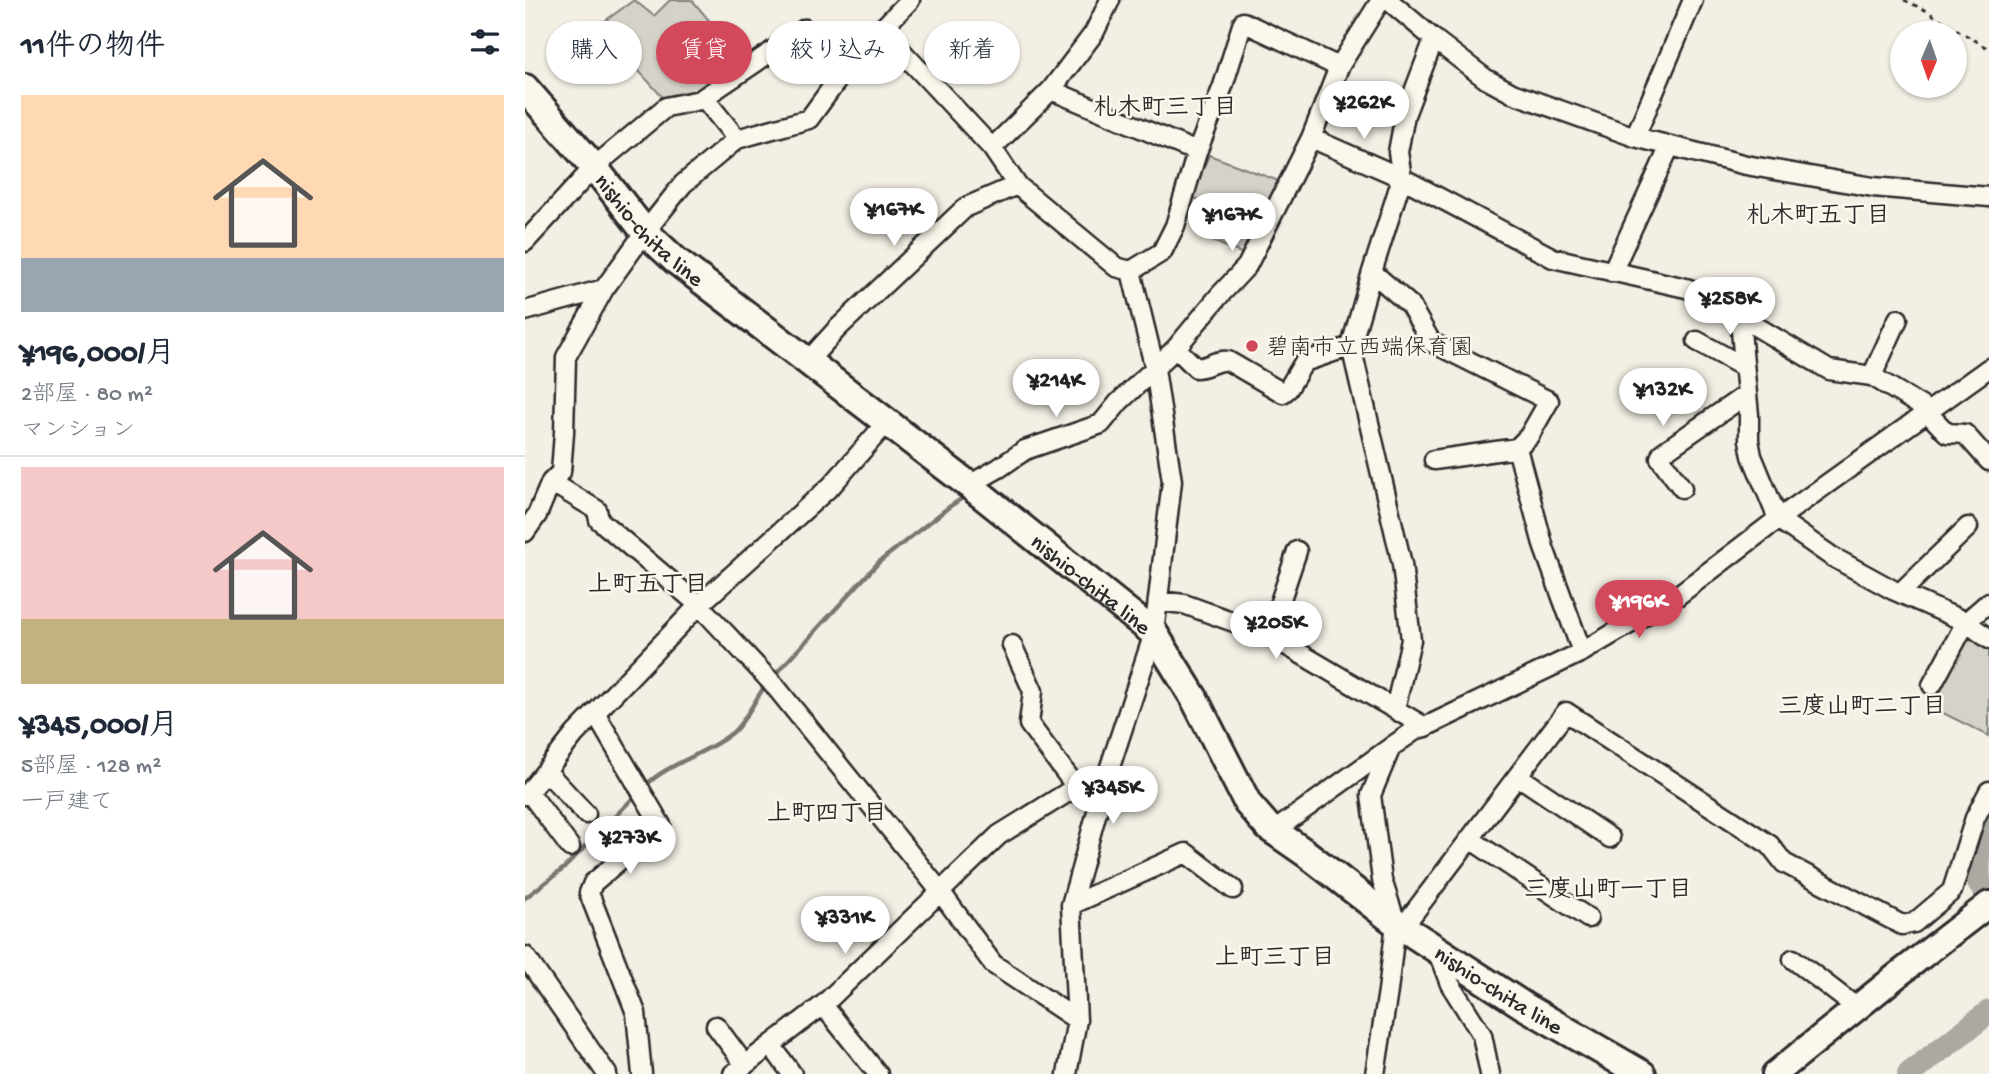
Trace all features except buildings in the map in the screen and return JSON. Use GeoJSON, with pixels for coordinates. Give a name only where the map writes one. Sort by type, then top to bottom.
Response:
{"type":"FeatureCollection","features":[{"type":"Feature","properties":{"kind":"main road","name":"nishio-chita line"},"geometry":{"type":"LineString","coordinates":[[525,88],[594,167],[645,232],[675,260],[969,485],[1109,595],[1154,634],[1194,698],[1248,804],[1268,827],[1437,950],[1524,1006],[1642,1074]]}},
{"type":"Feature","properties":{"kind":"main road"},"geometry":{"type":"LineString","coordinates":[[1775,1074],[1989,904]]}},
{"type":"Feature","properties":{"kind":"street"},"geometry":{"type":"LineString","coordinates":[[889,21],[910,0]]}},
{"type":"Feature","properties":{"kind":"street"},"geometry":{"type":"LineString","coordinates":[[992,148],[1051,90],[1094,33],[1109,0]]}},
{"type":"Feature","properties":{"kind":"street"},"geometry":{"type":"LineString","coordinates":[[969,485],[1025,450],[1101,424],[1119,402],[1176,348],[1247,266],[1311,138],[1339,67],[1381,0]]}},
{"type":"Feature","properties":{"kind":"street"},"geometry":{"type":"LineString","coordinates":[[1388,0],[1486,79],[1512,93],[1635,137],[1746,165],[1873,187],[1989,197]]}},
{"type":"Feature","properties":{"kind":"street"},"geometry":{"type":"LineString","coordinates":[[1635,137],[1693,0]]}},
{"type":"Feature","properties":{"kind":"street"},"geometry":{"type":"LineString","coordinates":[[910,60],[992,148],[1017,185],[1116,267],[1131,271],[1163,252],[1175,226],[1197,152],[1223,86],[1243,22],[1339,67]]}},
{"type":"Feature","properties":{"kind":"street"},"geometry":{"type":"LineString","coordinates":[[1395,709],[1411,640],[1402,564],[1351,346],[1402,178],[1398,152],[1405,115],[1434,39]]}},
{"type":"Feature","properties":{"kind":"street"},"geometry":{"type":"LineString","coordinates":[[525,242],[594,167],[666,107],[704,98],[766,56]]}},
{"type":"Feature","properties":{"kind":"street"},"geometry":{"type":"LineString","coordinates":[[525,532],[537,515],[551,482],[561,472],[566,357],[604,289],[683,184],[737,139],[809,119],[835,84]]}},
{"type":"Feature","properties":{"kind":"street"},"geometry":{"type":"LineString","coordinates":[[1051,90],[1197,152]]}},
{"type":"Feature","properties":{"kind":"street"},"geometry":{"type":"LineString","coordinates":[[704,98],[737,139]]}},
{"type":"Feature","properties":{"kind":"street"},"geometry":{"type":"LineString","coordinates":[[1311,138],[1402,178],[1553,258],[1686,288],[1721,300],[1737,315],[1829,370],[1872,376],[1920,406],[1947,433],[1965,434],[1989,461]]}},
{"type":"Feature","properties":{"kind":"street"},"geometry":{"type":"LineString","coordinates":[[1612,272],[1670,146]]}},
{"type":"Feature","properties":{"kind":"street"},"geometry":{"type":"LineString","coordinates":[[807,362],[837,329],[966,207],[1017,185]]}},
{"type":"Feature","properties":{"kind":"street"},"geometry":{"type":"LineString","coordinates":[[1067,1074],[1077,1020],[1071,905],[1107,776],[1154,634],[1172,481],[1155,369],[1131,271]]}},
{"type":"Feature","properties":{"kind":"street"},"geometry":{"type":"LineString","coordinates":[[1372,272],[1410,305],[1431,342],[1549,401],[1529,436],[1517,448],[1434,460]]}},
{"type":"Feature","properties":{"kind":"street"},"geometry":{"type":"LineString","coordinates":[[525,311],[604,289]]}},
{"type":"Feature","properties":{"kind":"street"},"geometry":{"type":"LineString","coordinates":[[1737,315],[1741,331],[1752,456],[1778,519],[1831,556],[1900,593],[1966,622],[1989,639]]}},
{"type":"Feature","properties":{"kind":"street"},"geometry":{"type":"LineString","coordinates":[[1872,376],[1898,319]]}},
{"type":"Feature","properties":{"kind":"street"},"geometry":{"type":"LineString","coordinates":[[1697,341],[1744,367]]}},
{"type":"Feature","properties":{"kind":"street"},"geometry":{"type":"LineString","coordinates":[[1176,348],[1196,368],[1221,360],[1228,361],[1283,393],[1304,362],[1351,346]]}},
{"type":"Feature","properties":{"kind":"street"},"geometry":{"type":"LineString","coordinates":[[1274,831],[1417,729],[1582,652],[1677,596],[1778,519],[1989,368]]}},
{"type":"Feature","properties":{"kind":"street"},"geometry":{"type":"LineString","coordinates":[[1682,488],[1660,458],[1662,453],[1747,394]]}},
{"type":"Feature","properties":{"kind":"street"},"geometry":{"type":"LineString","coordinates":[[570,846],[527,794],[575,734],[699,605],[832,485],[887,422]]}},
{"type":"Feature","properties":{"kind":"street"},"geometry":{"type":"LineString","coordinates":[[1517,448],[1544,548],[1582,652]]}},
{"type":"Feature","properties":{"kind":"street"},"geometry":{"type":"LineString","coordinates":[[551,482],[597,510],[599,520],[699,605],[775,686],[940,891],[993,964],[1077,1020]]}},
{"type":"Feature","properties":{"kind":"street"},"geometry":{"type":"LineString","coordinates":[[1900,593],[1968,527]]}},
{"type":"Feature","properties":{"kind":"street"},"geometry":{"type":"LineString","coordinates":[[1269,635],[1297,551]]}},
{"type":"Feature","properties":{"kind":"street"},"geometry":{"type":"LineString","coordinates":[[1158,601],[1184,604],[1269,635],[1425,727]]}},
{"type":"Feature","properties":{"kind":"street"},"geometry":{"type":"LineString","coordinates":[[1932,685],[1966,622],[1989,602]]}},
{"type":"Feature","properties":{"kind":"street"},"geometry":{"type":"LineString","coordinates":[[1012,645],[1033,691],[1029,724],[1077,788]]}},
{"type":"Feature","properties":{"kind":"street"},"geometry":{"type":"LineString","coordinates":[[1375,1074],[1400,925],[1470,839],[1566,712],[1770,845],[1784,863],[1902,925],[1914,923],[1952,891],[1975,818],[1989,791]]}},
{"type":"Feature","properties":{"kind":"street"},"geometry":{"type":"LineString","coordinates":[[595,713],[661,825],[593,883],[589,893],[636,1013],[642,1074]]}},
{"type":"Feature","properties":{"kind":"street"},"geometry":{"type":"LineString","coordinates":[[1391,747],[1371,795],[1382,880],[1400,925]]}},
{"type":"Feature","properties":{"kind":"street"},"geometry":{"type":"LineString","coordinates":[[546,771],[586,814]]}},
{"type":"Feature","properties":{"kind":"street"},"geometry":{"type":"LineString","coordinates":[[716,1026],[739,1070],[823,1004],[999,835],[1077,788],[1107,776]]}},
{"type":"Feature","properties":{"kind":"street"},"geometry":{"type":"LineString","coordinates":[[1518,776],[1610,838]]}},
{"type":"Feature","properties":{"kind":"street"},"geometry":{"type":"LineString","coordinates":[[1470,839],[1588,918]]}},
{"type":"Feature","properties":{"kind":"street"},"geometry":{"type":"LineString","coordinates":[[1071,905],[1185,853],[1233,888]]}},
{"type":"Feature","properties":{"kind":"street"},"geometry":{"type":"LineString","coordinates":[[1437,950],[1450,984],[1482,1035],[1490,1074]]}},
{"type":"Feature","properties":{"kind":"street"},"geometry":{"type":"LineString","coordinates":[[525,956],[607,1074]]}},
{"type":"Feature","properties":{"kind":"street"},"geometry":{"type":"LineString","coordinates":[[1793,959],[1857,1008]]}},
{"type":"Feature","properties":{"kind":"street"},"geometry":{"type":"LineString","coordinates":[[823,1004],[878,1074]]}},
{"type":"Feature","properties":{"kind":"street"},"geometry":{"type":"LineString","coordinates":[[771,1045],[792,1074]]}},
{"type":"Feature","properties":{"kind":"path"},"geometry":{"type":"LineString","coordinates":[[1904,0],[1989,49]]}},
{"type":"Feature","properties":{"kind":"shaded area"},"geometry":{"type":"Polygon","coordinates":[[[634,0],[654,16],[670,0],[692,0],[710,21],[656,21],[656,84],[714,84],[698,95],[666,101],[642,75],[642,21],[605,21],[634,0]]]}},
{"type":"Feature","properties":{"kind":"shaded area"},"geometry":{"type":"Polygon","coordinates":[[[1209,155],[1279,181],[1245,255],[1201,236],[1213,205],[1191,197],[1209,155]]]}},
{"type":"Feature","properties":{"kind":"shaded area"},"geometry":{"type":"Polygon","coordinates":[[[1968,633],[1989,649],[1989,736],[1929,706],[1968,633]]]}},
{"type":"Feature","properties":{"kind":"waterway"},"geometry":{"type":"LineString","coordinates":[[1020,464],[1037,455]]}},
{"type":"Feature","properties":{"kind":"waterway"},"geometry":{"type":"LineString","coordinates":[[773,677],[879,562],[967,495]]}},
{"type":"Feature","properties":{"kind":"waterway"},"geometry":{"type":"LineString","coordinates":[[643,788],[663,772],[732,733],[767,683]]}},
{"type":"Feature","properties":{"kind":"waterway"},"geometry":{"type":"LineString","coordinates":[[525,898],[563,869],[637,794]]}},
{"type":"Feature","properties":{"kind":"waterway"},"geometry":{"type":"LineString","coordinates":[[1982,887],[1979,883],[1978,844],[1989,819]]}},
{"type":"Feature","properties":{"kind":"waterway"},"geometry":{"type":"LineString","coordinates":[[1909,1074],[1989,1012]]}},
{"type":"Feature","properties":{"kind":"place","name":"碧南市立西端保育園"},"geometry":{"type":"Point","coordinates":[1252,346]}},
{"type":"Feature","properties":{"kind":"district","name":"札木町三丁目"},"geometry":{"type":"Point","coordinates":[1165,106]}},
{"type":"Feature","properties":{"kind":"district","name":"札木町五丁目"},"geometry":{"type":"Point","coordinates":[1818,214]}},
{"type":"Feature","properties":{"kind":"district","name":"上町五丁目"},"geometry":{"type":"Point","coordinates":[648,583]}},
{"type":"Feature","properties":{"kind":"district","name":"三度山町二丁目"},"geometry":{"type":"Point","coordinates":[1862,705]}},
{"type":"Feature","properties":{"kind":"district","name":"上町四丁目"},"geometry":{"type":"Point","coordinates":[827,812]}},
{"type":"Feature","properties":{"kind":"district","name":"三度山町一丁目"},"geometry":{"type":"Point","coordinates":[1608,888]}},
{"type":"Feature","properties":{"kind":"district","name":"上町三丁目"},"geometry":{"type":"Point","coordinates":[1275,956]}}]}
